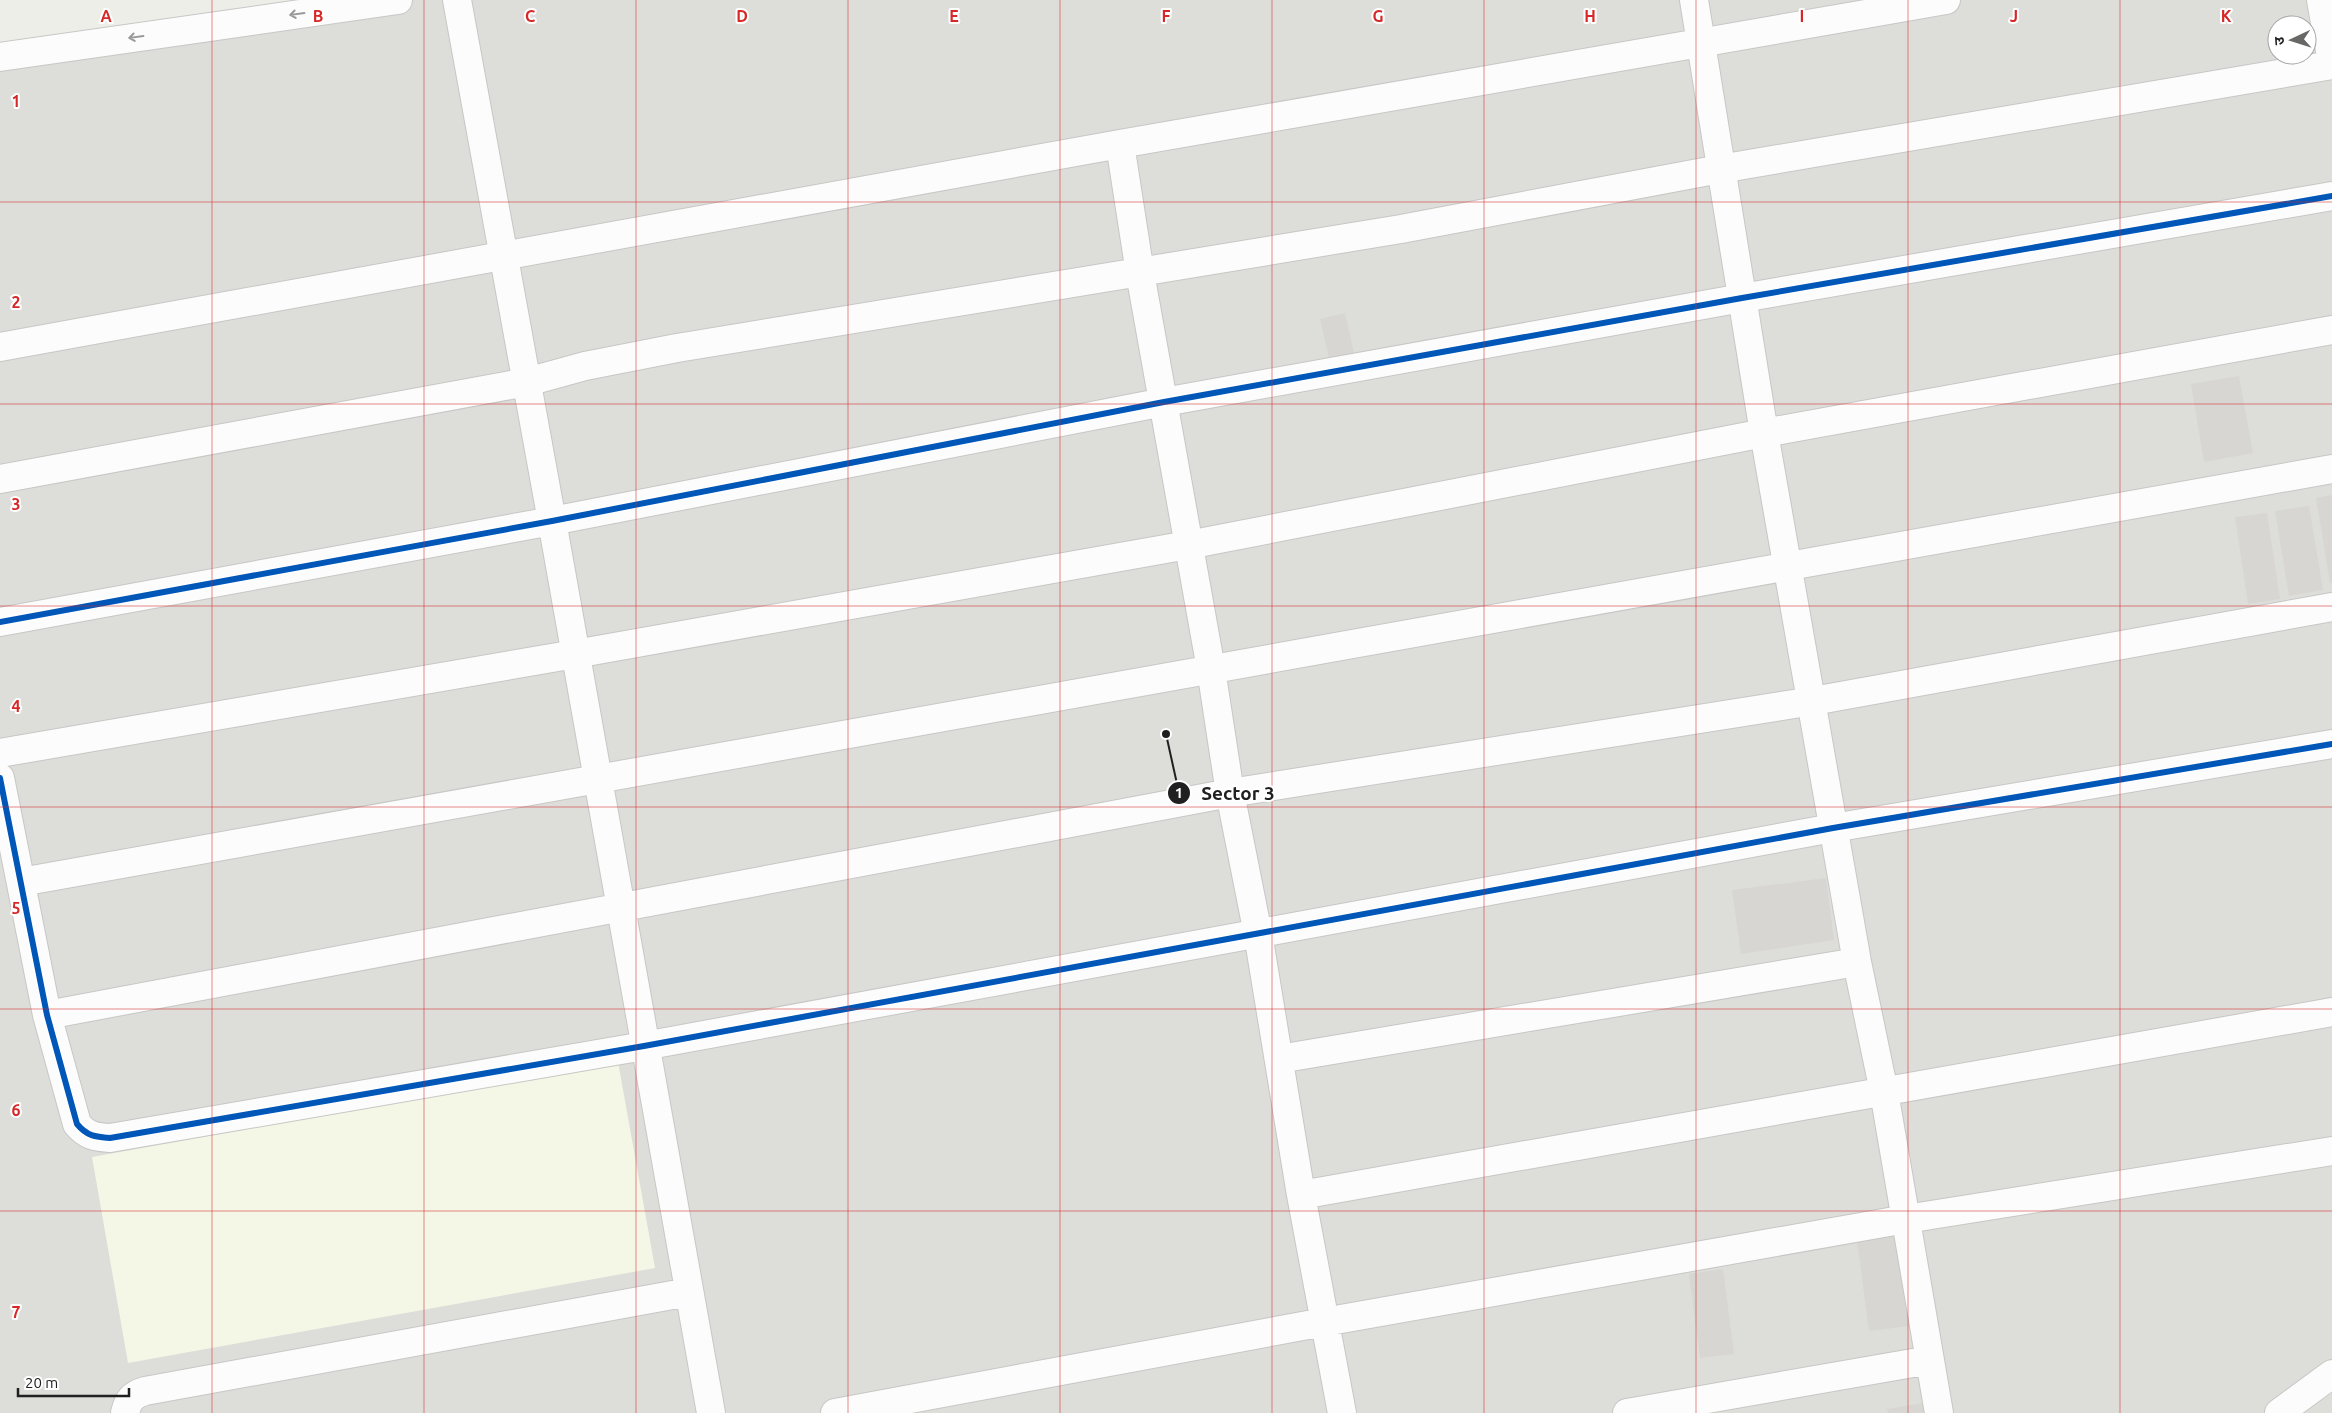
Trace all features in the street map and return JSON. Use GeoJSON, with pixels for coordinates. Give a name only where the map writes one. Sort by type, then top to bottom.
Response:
{"type":"FeatureCollection","features":[{"type":"Feature","properties":{"kind":"street"},"geometry":{"type":"LineString","coordinates":[[0,57],[398,0]]}},
{"type":"Feature","properties":{"kind":"street"},"geometry":{"type":"LineString","coordinates":[[457,0],[622,909],[644,1046],[711,1413]]}},
{"type":"Feature","properties":{"kind":"street"},"geometry":{"type":"LineString","coordinates":[[1694,0],[1764,433],[1813,701],[1857,962],[1884,1092],[1939,1413]]}},
{"type":"Feature","properties":{"kind":"street"},"geometry":{"type":"LineString","coordinates":[[0,347],[1120,144],[1946,0]]}},
{"type":"Feature","properties":{"kind":"street"},"geometry":{"type":"LineString","coordinates":[[0,479],[527,382],[585,366],[677,348],[1392,230],[1720,168],[2332,64],[2322,0]]}},
{"type":"Feature","properties":{"kind":"street"},"geometry":{"type":"LineString","coordinates":[[1120,144],[1140,273],[1211,669],[1230,793],[1258,934],[1301,1195],[1342,1413]]}},
{"type":"Feature","properties":{"kind":"street"},"geometry":{"type":"LineString","coordinates":[[0,622],[552,521],[1164,402],[1742,298],[2332,196]]}},
{"type":"Feature","properties":{"kind":"street"},"geometry":{"type":"LineString","coordinates":[[0,753],[575,654],[1188,545],[1764,433],[2332,330]]}},
{"type":"Feature","properties":{"kind":"street"},"geometry":{"type":"LineString","coordinates":[[21,882],[1211,669],[1788,568],[2332,469]]}},
{"type":"Feature","properties":{"kind":"street"},"geometry":{"type":"LineString","coordinates":[[47,1015],[622,909],[1230,793],[1813,701],[2332,608]]}},
{"type":"Feature","properties":{"kind":"street"},"geometry":{"type":"LineString","coordinates":[[0,778],[47,1015],[76,1124],[85,1133],[96,1137],[120,1136],[644,1046],[1833,828],[2332,744]]}},
{"type":"Feature","properties":{"kind":"street"},"geometry":{"type":"LineString","coordinates":[[1279,1058],[1857,962]]}},
{"type":"Feature","properties":{"kind":"street"},"geometry":{"type":"LineString","coordinates":[[1301,1195],[2332,1012]]}},
{"type":"Feature","properties":{"kind":"street"},"geometry":{"type":"LineString","coordinates":[[835,1413],[1324,1322],[1906,1219],[2332,1151]]}},
{"type":"Feature","properties":{"kind":"street"},"geometry":{"type":"LineString","coordinates":[[125,1413],[129,1401],[135,1394],[145,1391],[689,1292]]}},
{"type":"Feature","properties":{"kind":"street"},"geometry":{"type":"LineString","coordinates":[[1627,1413],[1930,1360]]}},
{"type":"Feature","properties":{"kind":"street"},"geometry":{"type":"LineString","coordinates":[[2279,1413],[2332,1374]]}},
{"type":"Feature","properties":{"kind":"shaded area"},"geometry":{"type":"Polygon","coordinates":[[[301,0],[2332,0],[2332,1413],[0,1413],[0,53],[301,0]]]}},
{"type":"Feature","properties":{"kind":"shaded area"},"geometry":{"type":"Polygon","coordinates":[[[618,1062],[655,1268],[128,1363],[92,1157],[618,1062]]]}},
{"type":"Feature","properties":{"kind":"building"},"geometry":{"type":"Polygon","coordinates":[[[1345,313],[1355,357],[1330,363],[1320,319],[1345,313]]]}},
{"type":"Feature","properties":{"kind":"building"},"geometry":{"type":"Polygon","coordinates":[[[2239,376],[2253,453],[2204,462],[2191,384],[2239,376]]]}},
{"type":"Feature","properties":{"kind":"building"},"geometry":{"type":"Polygon","coordinates":[[[2332,495],[2332,583],[2330,583],[2316,498],[2332,495]]]}},
{"type":"Feature","properties":{"kind":"building"},"geometry":{"type":"Polygon","coordinates":[[[2309,506],[2323,590],[2289,596],[2275,511],[2309,506]]]}},
{"type":"Feature","properties":{"kind":"building"},"geometry":{"type":"Polygon","coordinates":[[[2267,513],[2280,599],[2248,604],[2235,517],[2267,513]]]}},
{"type":"Feature","properties":{"kind":"building"},"geometry":{"type":"Polygon","coordinates":[[[1826,878],[1834,940],[1741,954],[1732,890],[1826,878]]]}},
{"type":"Feature","properties":{"kind":"building"},"geometry":{"type":"Polygon","coordinates":[[[1897,1236],[1909,1326],[1869,1331],[1857,1241],[1897,1236]]]}},
{"type":"Feature","properties":{"kind":"building"},"geometry":{"type":"Polygon","coordinates":[[[1723,1269],[1734,1354],[1700,1358],[1689,1274],[1723,1269]]]}},
{"type":"Feature","properties":{"kind":"building"},"geometry":{"type":"Polygon","coordinates":[[[1930,1402],[1932,1413],[1888,1413],[1887,1409],[1930,1402]]]}},
{"type":"Feature","properties":{"kind":"cycle path"},"geometry":{"type":"LineString","coordinates":[[0,622],[552,521],[1164,402],[1742,298],[2332,196]]}},
{"type":"Feature","properties":{"kind":"cycle path"},"geometry":{"type":"LineString","coordinates":[[0,778],[47,1015],[77,1124],[84,1131],[92,1135],[110,1138],[644,1046],[1833,828],[2332,744]]}},
{"type":"Feature","properties":{"kind":"place","name":"Sector 3"},"geometry":{"type":"Point","coordinates":[1166,734]}}]}
